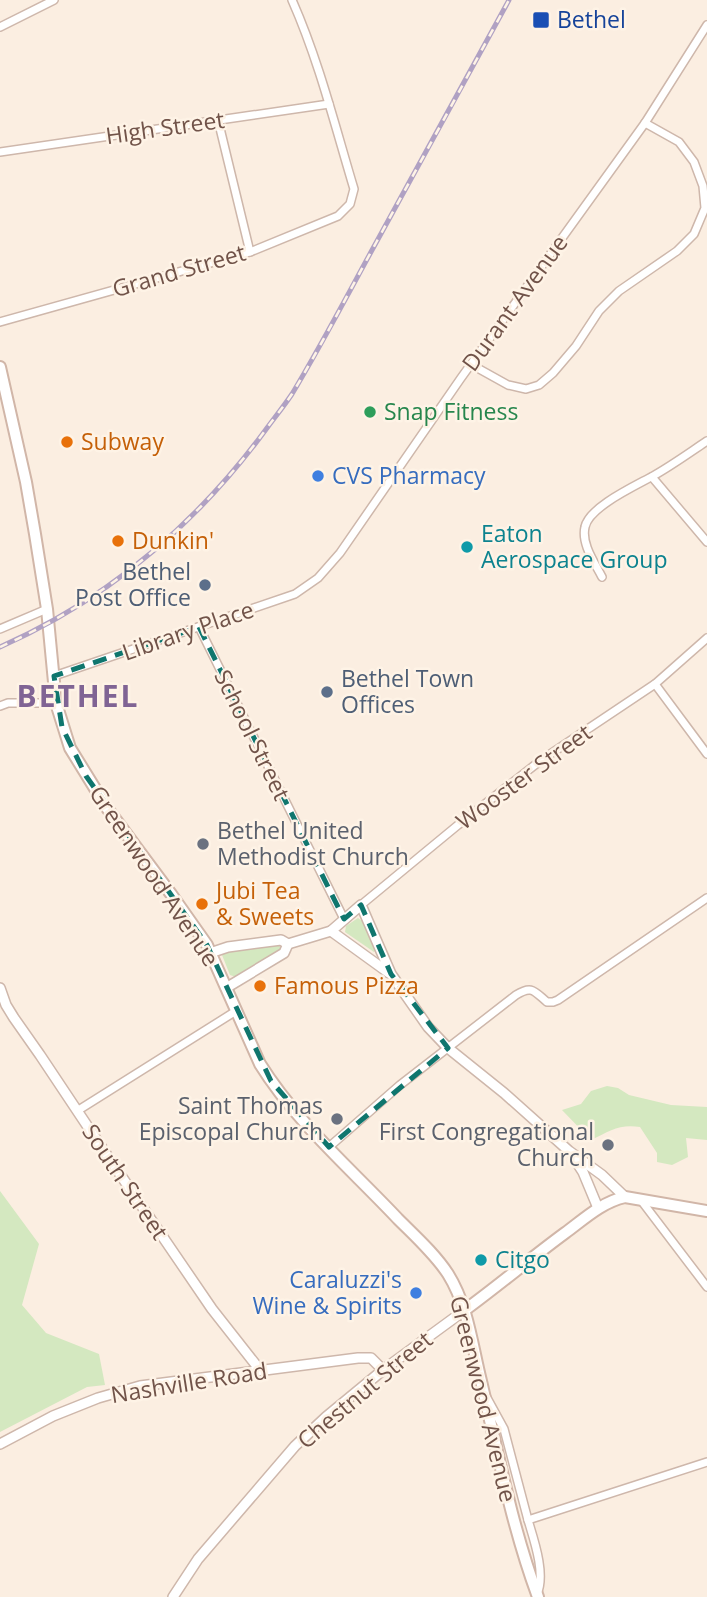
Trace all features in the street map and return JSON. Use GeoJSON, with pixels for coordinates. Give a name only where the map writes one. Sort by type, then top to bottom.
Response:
{"type":"FeatureCollection","features":[{"type":"Feature","properties":{"kind":"main road","name":"Greenwood Avenue"},"geometry":{"type":"LineString","coordinates":[[0,367],[26,482],[47,609],[56,703],[70,748],[107,808],[171,894],[210,953],[260,1064],[271,1081],[449,1275],[465,1310],[513,1517],[537,1596]]}},
{"type":"Feature","properties":{"kind":"main road","name":"Chestnut Street"},"geometry":{"type":"LineString","coordinates":[[465,1310],[598,1208],[614,1199],[625,1197]]}},
{"type":"Feature","properties":{"kind":"main road"},"geometry":{"type":"LineString","coordinates":[[625,1197],[707,1211]]}},
{"type":"Feature","properties":{"kind":"street"},"geometry":{"type":"LineString","coordinates":[[0,27],[54,0]]}},
{"type":"Feature","properties":{"kind":"street"},"geometry":{"type":"LineString","coordinates":[[292,0],[304,27],[329,104]]}},
{"type":"Feature","properties":{"kind":"street","name":"Durant Avenue"},"geometry":{"type":"LineString","coordinates":[[318,578],[340,553],[645,122],[707,25]]}},
{"type":"Feature","properties":{"kind":"street","name":"High Street"},"geometry":{"type":"LineString","coordinates":[[0,152],[329,104]]}},
{"type":"Feature","properties":{"kind":"street","name":"Grand Street"},"geometry":{"type":"LineString","coordinates":[[0,322],[250,252],[338,216],[350,204],[354,189],[329,104]]}},
{"type":"Feature","properties":{"kind":"street"},"geometry":{"type":"LineString","coordinates":[[218,120],[250,252]]}},
{"type":"Feature","properties":{"kind":"street"},"geometry":{"type":"LineString","coordinates":[[472,365],[508,385],[526,389],[539,385],[576,346],[599,311],[619,291],[677,251],[694,234],[705,208],[704,186],[694,162],[678,142],[645,122]]}},
{"type":"Feature","properties":{"kind":"street"},"geometry":{"type":"LineString","coordinates":[[602,577],[589,552],[584,535],[585,525],[593,513],[707,441]]}},
{"type":"Feature","properties":{"kind":"street"},"geometry":{"type":"LineString","coordinates":[[652,477],[707,542]]}},
{"type":"Feature","properties":{"kind":"street","name":"Library Place"},"geometry":{"type":"LineString","coordinates":[[54,676],[295,594],[318,578]]}},
{"type":"Feature","properties":{"kind":"street"},"geometry":{"type":"LineString","coordinates":[[0,629],[47,609]]}},
{"type":"Feature","properties":{"kind":"street","name":"School Street"},"geometry":{"type":"LineString","coordinates":[[199,627],[344,919]]}},
{"type":"Feature","properties":{"kind":"street","name":"Wooster Street"},"geometry":{"type":"LineString","coordinates":[[331,931],[540,761],[655,684],[707,638]]}},
{"type":"Feature","properties":{"kind":"street"},"geometry":{"type":"LineString","coordinates":[[655,684],[707,754]]}},
{"type":"Feature","properties":{"kind":"street"},"geometry":{"type":"LineString","coordinates":[[0,706],[8,703],[56,703]]}},
{"type":"Feature","properties":{"kind":"street"},"geometry":{"type":"LineString","coordinates":[[329,1147],[400,1085],[523,990],[536,991],[547,1002],[558,1000],[707,898]]}},
{"type":"Feature","properties":{"kind":"street"},"geometry":{"type":"LineString","coordinates":[[361,905],[391,974],[428,1027],[449,1048],[625,1197]]}},
{"type":"Feature","properties":{"kind":"street"},"geometry":{"type":"LineString","coordinates":[[210,953],[228,947],[270,941],[281,940],[288,944],[331,931],[391,974]]}},
{"type":"Feature","properties":{"kind":"street"},"geometry":{"type":"LineString","coordinates":[[226,988],[284,953],[288,944]]}},
{"type":"Feature","properties":{"kind":"street","name":"South Street"},"geometry":{"type":"LineString","coordinates":[[0,988],[14,1018],[77,1111],[212,1309],[260,1370]]}},
{"type":"Feature","properties":{"kind":"street"},"geometry":{"type":"LineString","coordinates":[[77,1111],[236,1011]]}},
{"type":"Feature","properties":{"kind":"street"},"geometry":{"type":"LineString","coordinates":[[569,1151],[583,1172],[598,1208]]}},
{"type":"Feature","properties":{"kind":"street"},"geometry":{"type":"LineString","coordinates":[[640,1199],[707,1287]]}},
{"type":"Feature","properties":{"kind":"street","name":"Chestnut Street"},"geometry":{"type":"LineString","coordinates":[[173,1597],[198,1559],[295,1446],[383,1370],[465,1310]]}},
{"type":"Feature","properties":{"kind":"street","name":"Nashville Road"},"geometry":{"type":"LineString","coordinates":[[0,1444],[54,1416],[99,1398],[140,1386],[364,1357],[374,1360],[383,1370]]}},
{"type":"Feature","properties":{"kind":"street"},"geometry":{"type":"LineString","coordinates":[[484,1392],[504,1429],[528,1520],[539,1566],[540,1587],[537,1596]]}},
{"type":"Feature","properties":{"kind":"street"},"geometry":{"type":"LineString","coordinates":[[528,1520],[707,1462]]}},
{"type":"Feature","properties":{"kind":"highlighted area"},"geometry":{"type":"Polygon","coordinates":[[[199,627],[344,919],[361,905],[391,974],[448,1048],[329,1147],[271,1081],[207,945],[86,776],[62,727],[54,676],[199,627]]]}},
{"type":"Feature","properties":{"kind":"green space"},"geometry":{"type":"Polygon","coordinates":[[[358,918],[376,950],[374,952],[345,932],[346,926],[358,918]]]}},
{"type":"Feature","properties":{"kind":"green space"},"geometry":{"type":"Polygon","coordinates":[[[279,944],[281,951],[236,977],[230,975],[222,955],[223,951],[279,944]]]}},
{"type":"Feature","properties":{"kind":"green space"},"geometry":{"type":"Polygon","coordinates":[[[607,1086],[618,1088],[629,1095],[671,1105],[707,1107],[707,1140],[686,1138],[688,1157],[672,1165],[657,1162],[657,1153],[640,1127],[620,1127],[591,1140],[562,1110],[581,1104],[591,1091],[607,1086]]]}},
{"type":"Feature","properties":{"kind":"green space"},"geometry":{"type":"Polygon","coordinates":[[[0,1191],[39,1244],[22,1305],[46,1333],[99,1354],[105,1385],[87,1387],[0,1432],[0,1191]]]}},
{"type":"Feature","properties":{"kind":"railway"},"geometry":{"type":"LineString","coordinates":[[0,647],[77,606],[148,556],[211,496],[240,463],[292,394],[509,0]]}},
{"type":"Feature","properties":{"kind":"place","name":"Bethel"},"geometry":{"type":"Point","coordinates":[541,20]}},
{"type":"Feature","properties":{"kind":"place","name":"Snap Fitness"},"geometry":{"type":"Point","coordinates":[370,412]}},
{"type":"Feature","properties":{"kind":"place","name":"Subway"},"geometry":{"type":"Point","coordinates":[67,442]}},
{"type":"Feature","properties":{"kind":"place","name":"CVS Pharmacy"},"geometry":{"type":"Point","coordinates":[318,476]}},
{"type":"Feature","properties":{"kind":"place","name":"Dunkin'"},"geometry":{"type":"Point","coordinates":[118,541]}},
{"type":"Feature","properties":{"kind":"place","name":"Eaton Aerospace Group"},"geometry":{"type":"Point","coordinates":[467,547]}},
{"type":"Feature","properties":{"kind":"place","name":"Bethel Post Office"},"geometry":{"type":"Point","coordinates":[205,585]}},
{"type":"Feature","properties":{"kind":"place","name":"Bethel Town Offices"},"geometry":{"type":"Point","coordinates":[327,692]}},
{"type":"Feature","properties":{"kind":"place","name":"Bethel United Methodist Church"},"geometry":{"type":"Point","coordinates":[203,844]}},
{"type":"Feature","properties":{"kind":"place","name":"Jubi Tea & Sweets"},"geometry":{"type":"Point","coordinates":[202,904]}},
{"type":"Feature","properties":{"kind":"place","name":"Famous Pizza"},"geometry":{"type":"Point","coordinates":[260,986]}},
{"type":"Feature","properties":{"kind":"place","name":"Saint Thomas Episcopal Church"},"geometry":{"type":"Point","coordinates":[337,1119]}},
{"type":"Feature","properties":{"kind":"place","name":"First Congregational Church"},"geometry":{"type":"Point","coordinates":[608,1145]}},
{"type":"Feature","properties":{"kind":"place","name":"Citgo"},"geometry":{"type":"Point","coordinates":[481,1260]}},
{"type":"Feature","properties":{"kind":"place","name":"Caraluzzi's Wine & Spirits"},"geometry":{"type":"Point","coordinates":[416,1293]}},
{"type":"Feature","properties":{"kind":"district","name":"BETHEL"},"geometry":{"type":"Point","coordinates":[78,697]}}]}
